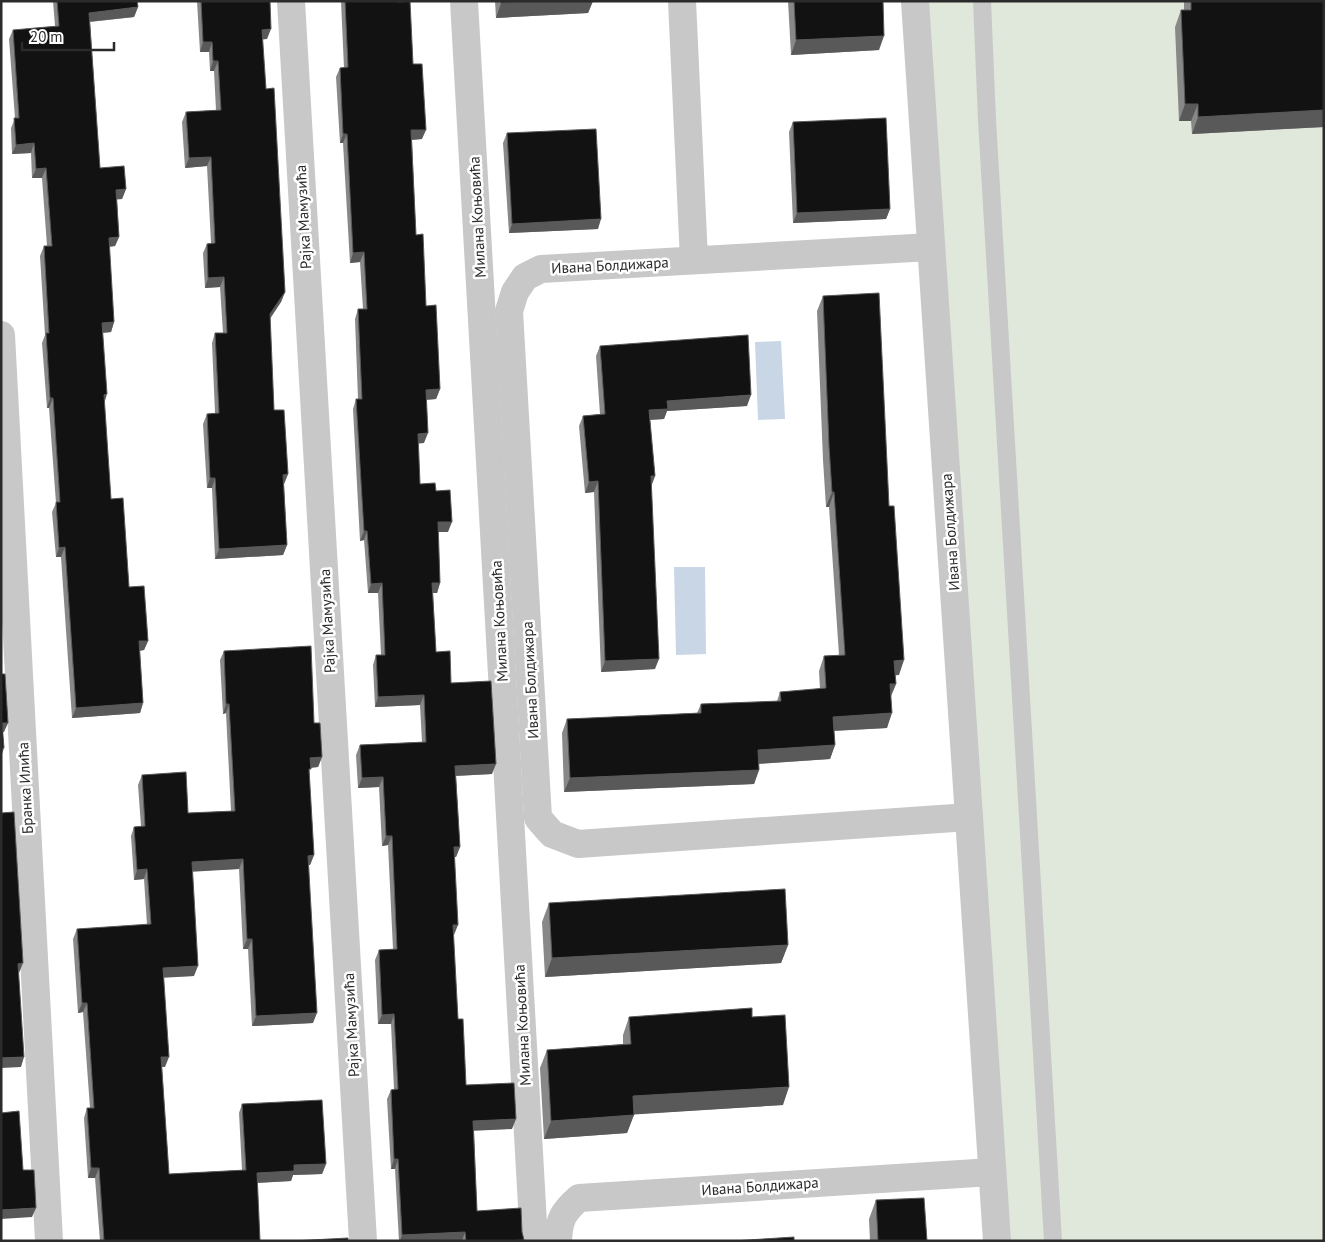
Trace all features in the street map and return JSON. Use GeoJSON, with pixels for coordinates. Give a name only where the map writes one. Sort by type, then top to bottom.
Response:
{"type":"FeatureCollection","features":[{"type":"Feature","properties":{"kind":"street","name":"Рајка Мамузића"},"geometry":{"type":"LineString","coordinates":[[291,1],[363,1241]]}},
{"type":"Feature","properties":{"kind":"street","name":"Милана Коњовића"},"geometry":{"type":"LineString","coordinates":[[464,1],[534,1241]]}},
{"type":"Feature","properties":{"kind":"street"},"geometry":{"type":"LineString","coordinates":[[682,1],[694,260]]}},
{"type":"Feature","properties":{"kind":"street","name":"Ивана Болдижара"},"geometry":{"type":"LineString","coordinates":[[915,1],[997,1241]]}},
{"type":"Feature","properties":{"kind":"street","name":"Ивана Болдижара"},"geometry":{"type":"LineString","coordinates":[[931,247],[541,269],[525,277],[515,292],[509,311],[538,818],[552,834],[578,844],[969,817]]}},
{"type":"Feature","properties":{"kind":"street","name":"Бранка Илића"},"geometry":{"type":"LineString","coordinates":[[1,335],[49,1241]]}},
{"type":"Feature","properties":{"kind":"street","name":"Ивана Болдижара"},"geometry":{"type":"LineString","coordinates":[[558,1241],[558,1229],[566,1210],[579,1198],[992,1172]]}},
{"type":"Feature","properties":{"kind":"lane"},"geometry":{"type":"LineString","coordinates":[[982,1],[988,140],[1054,1241]]}},
{"type":"Feature","properties":{"kind":"shaded area"},"geometry":{"type":"Polygon","coordinates":[[[925,1],[1324,1],[1324,1241],[1000,1241],[925,1]]]}},
{"type":"Feature","properties":{"kind":"water"},"geometry":{"type":"Polygon","coordinates":[[[781,341],[785,419],[758,420],[755,342],[781,341]]]}},
{"type":"Feature","properties":{"kind":"water"},"geometry":{"type":"Polygon","coordinates":[[[674,567],[705,567],[706,654],[676,655],[674,567]]]}},
{"type":"Feature","properties":{"kind":"building"},"geometry":{"type":"Polygon","coordinates":[[[57,1],[137,1],[138,7],[89,13],[100,168],[124,166],[126,189],[116,190],[119,237],[109,238],[114,322],[102,323],[107,394],[104,395],[111,499],[123,498],[129,587],[144,586],[148,641],[139,641],[143,703],[76,708],[65,547],[59,548],[56,502],[60,502],[53,398],[50,398],[46,333],[49,333],[44,246],[52,246],[46,168],[36,169],[34,143],[16,145],[14,118],[19,118],[13,30],[59,26],[57,1]]]}},
{"type":"Feature","properties":{"kind":"building"},"geometry":{"type":"Polygon","coordinates":[[[201,1],[270,1],[271,29],[262,30],[266,89],[274,88],[285,292],[270,314],[274,410],[284,410],[288,474],[283,475],[287,545],[219,549],[215,478],[210,478],[207,414],[219,413],[215,333],[227,333],[224,277],[208,278],[207,244],[215,243],[211,157],[189,158],[186,112],[221,110],[218,61],[213,61],[212,42],[203,42],[201,1]]]}},
{"type":"Feature","properties":{"kind":"building"},"geometry":{"type":"Polygon","coordinates":[[[345,1],[410,1],[413,64],[422,64],[426,130],[411,130],[416,235],[423,234],[426,306],[436,305],[440,389],[426,390],[428,433],[418,434],[420,484],[435,483],[436,491],[450,490],[452,522],[438,522],[440,583],[432,583],[436,652],[450,651],[451,683],[491,681],[496,764],[455,766],[460,847],[454,847],[458,925],[453,925],[458,1019],[463,1019],[466,1085],[514,1083],[516,1119],[473,1121],[477,1211],[521,1208],[524,1240],[466,1241],[465,1232],[402,1235],[398,1159],[394,1159],[391,1090],[398,1089],[394,1014],[382,1015],[379,950],[397,949],[392,836],[386,836],[383,777],[362,778],[360,745],[426,742],[424,695],[378,697],[376,655],[385,655],[382,583],[371,584],[367,531],[364,531],[356,399],[362,399],[358,309],[367,309],[364,252],[353,253],[347,134],[343,134],[340,68],[348,67],[345,1]]]}},
{"type":"Feature","properties":{"kind":"building"},"geometry":{"type":"Polygon","coordinates":[[[501,1],[545,1],[501,3],[501,1]]]}},
{"type":"Feature","properties":{"kind":"building"},"geometry":{"type":"Polygon","coordinates":[[[794,1],[883,1],[884,36],[796,40],[794,1]]]}},
{"type":"Feature","properties":{"kind":"building"},"geometry":{"type":"Polygon","coordinates":[[[1191,1],[1324,1],[1324,110],[1198,117],[1198,104],[1185,104],[1181,10],[1191,10],[1191,1]]]}},
{"type":"Feature","properties":{"kind":"building"},"geometry":{"type":"Polygon","coordinates":[[[886,118],[890,209],[797,213],[793,122],[886,118]]]}},
{"type":"Feature","properties":{"kind":"building"},"geometry":{"type":"Polygon","coordinates":[[[596,129],[601,219],[512,224],[507,133],[596,129]]]}},
{"type":"Feature","properties":{"kind":"building"},"geometry":{"type":"Polygon","coordinates":[[[879,293],[889,506],[894,506],[904,660],[894,661],[896,684],[890,684],[892,713],[833,717],[835,745],[758,750],[759,770],[570,778],[567,719],[701,713],[701,704],[781,701],[780,692],[826,688],[824,656],[845,655],[829,446],[823,296],[879,293]]]}},
{"type":"Feature","properties":{"kind":"building"},"geometry":{"type":"Polygon","coordinates":[[[748,335],[751,395],[667,401],[668,409],[649,410],[655,476],[651,476],[659,659],[605,661],[598,481],[589,482],[583,416],[605,414],[600,346],[748,335]]]}},
{"type":"Feature","properties":{"kind":"building"},"geometry":{"type":"Polygon","coordinates":[[[311,646],[314,723],[320,723],[322,757],[310,758],[311,769],[309,769],[314,855],[308,856],[317,1013],[256,1016],[252,939],[247,939],[243,859],[192,862],[198,966],[163,968],[169,1057],[161,1057],[169,1174],[246,1170],[242,1104],[322,1100],[326,1164],[294,1165],[294,1171],[257,1173],[260,1241],[104,1241],[99,1168],[91,1168],[87,1108],[94,1108],[87,1003],[82,1003],[77,929],[151,924],[147,869],[137,870],[134,827],[145,826],[142,775],[186,772],[188,813],[235,811],[229,704],[226,704],[224,651],[311,646]]]}},
{"type":"Feature","properties":{"kind":"building"},"geometry":{"type":"Polygon","coordinates":[[[1,674],[5,674],[8,723],[2,723],[4,748],[1,749],[1,674]]]}},
{"type":"Feature","properties":{"kind":"building"},"geometry":{"type":"Polygon","coordinates":[[[14,812],[23,963],[18,964],[24,1057],[1,1058],[1,813],[14,812]]]}},
{"type":"Feature","properties":{"kind":"building"},"geometry":{"type":"Polygon","coordinates":[[[785,889],[788,945],[552,958],[549,903],[785,889]]]}},
{"type":"Feature","properties":{"kind":"building"},"geometry":{"type":"Polygon","coordinates":[[[752,1008],[752,1017],[785,1015],[789,1087],[633,1096],[634,1115],[551,1121],[547,1050],[631,1044],[629,1017],[752,1008]]]}},
{"type":"Feature","properties":{"kind":"building"},"geometry":{"type":"Polygon","coordinates":[[[19,1111],[23,1170],[34,1170],[36,1208],[1,1210],[1,1113],[19,1111]]]}},
{"type":"Feature","properties":{"kind":"building"},"geometry":{"type":"Polygon","coordinates":[[[924,1198],[927,1241],[878,1241],[876,1200],[924,1198]]]}},
{"type":"Feature","properties":{"kind":"building"},"geometry":{"type":"Polygon","coordinates":[[[794,1237],[794,1241],[733,1241],[794,1237]]]}},
{"type":"Feature","properties":{"kind":"building"},"geometry":{"type":"Polygon","coordinates":[[[348,1238],[348,1241],[292,1241],[348,1238]]]}}]}
